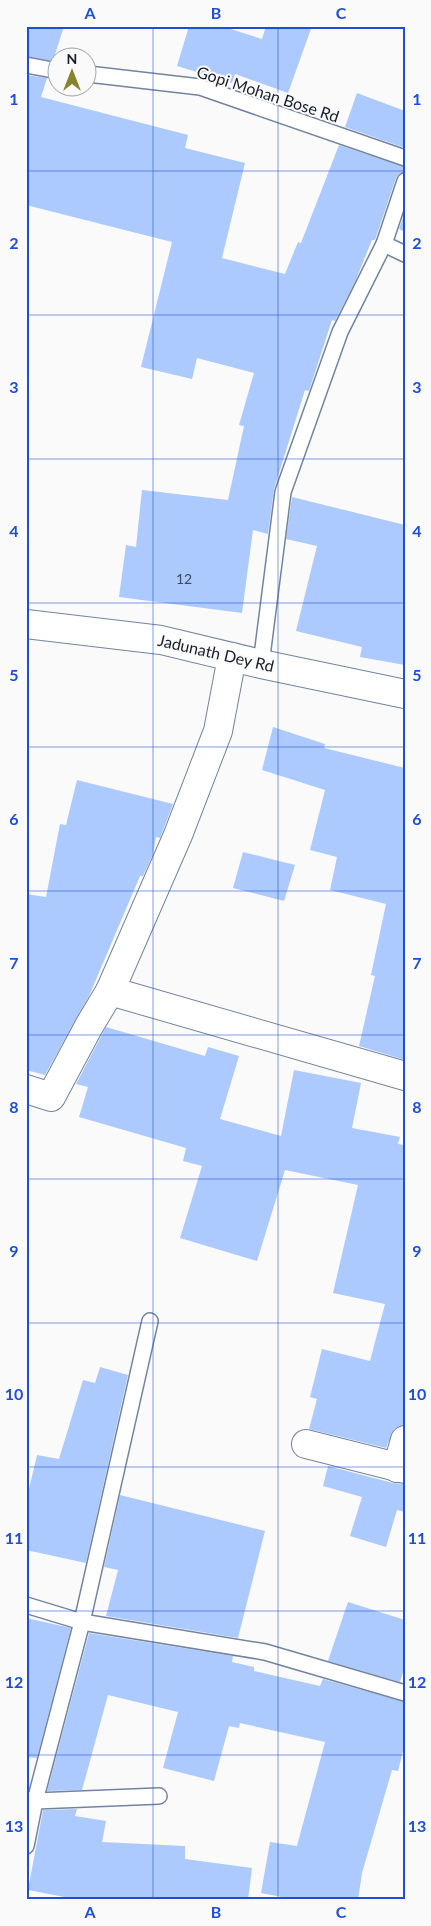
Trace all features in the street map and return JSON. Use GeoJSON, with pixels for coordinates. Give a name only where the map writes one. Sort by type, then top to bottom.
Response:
{"type":"FeatureCollection","features":[{"type":"Feature","properties":{"kind":"street","name":"Jadunath Dey Rd"},"geometry":{"type":"LineString","coordinates":[[26,624],[161,640],[261,664],[405,694]]}},
{"type":"Feature","properties":{"kind":"street"},"geometry":{"type":"LineString","coordinates":[[26,1089],[51,1097],[110,991],[178,835],[218,731],[232,657]]}},
{"type":"Feature","properties":{"kind":"street"},"geometry":{"type":"LineString","coordinates":[[110,991],[405,1076]]}},
{"type":"Feature","properties":{"kind":"street"},"geometry":{"type":"LineString","coordinates":[[306,1444],[401,1468],[405,1440]]}},
{"type":"Feature","properties":{"kind":"lane"},"geometry":{"type":"LineString","coordinates":[[26,65],[48,69]]}},
{"type":"Feature","properties":{"kind":"lane","name":"Gopi Mohan Bose Rd"},"geometry":{"type":"LineString","coordinates":[[98,75],[200,87],[405,158]]}},
{"type":"Feature","properties":{"kind":"lane"},"geometry":{"type":"LineString","coordinates":[[261,664],[283,492],[340,332],[384,244],[405,182]]}},
{"type":"Feature","properties":{"kind":"lane"},"geometry":{"type":"LineString","coordinates":[[384,244],[405,254]]}},
{"type":"Feature","properties":{"kind":"lane"},"geometry":{"type":"LineString","coordinates":[[26,1846],[31,1800],[82,1622],[150,1321]]}},
{"type":"Feature","properties":{"kind":"lane"},"geometry":{"type":"LineString","coordinates":[[26,1606],[82,1622],[265,1652],[405,1693]]}},
{"type":"Feature","properties":{"kind":"lane"},"geometry":{"type":"LineString","coordinates":[[31,1800],[159,1796]]}},
{"type":"Feature","properties":{"kind":"building"},"geometry":{"type":"Polygon","coordinates":[[[26,26],[64,26],[57,48],[48,48],[48,60],[26,56],[26,26]]]}},
{"type":"Feature","properties":{"kind":"building"},"geometry":{"type":"Polygon","coordinates":[[[189,26],[221,26],[262,39],[266,26],[312,26],[288,93],[235,74],[232,83],[177,66],[189,26]]]}},
{"type":"Feature","properties":{"kind":"building"},"geometry":{"type":"Polygon","coordinates":[[[26,75],[47,78],[41,97],[188,135],[185,148],[245,163],[222,258],[285,274],[298,242],[301,243],[339,145],[405,167],[405,172],[399,174],[396,178],[375,240],[372,240],[355,282],[335,321],[332,320],[309,391],[305,390],[274,489],[268,534],[253,530],[242,613],[119,597],[126,545],[136,547],[142,490],[228,500],[244,426],[239,425],[254,373],[197,358],[192,379],[141,367],[172,242],[26,205],[26,75]]]}},
{"type":"Feature","properties":{"kind":"building"},"geometry":{"type":"Polygon","coordinates":[[[357,93],[405,111],[405,148],[345,127],[357,93]]]}},
{"type":"Feature","properties":{"kind":"building"},"geometry":{"type":"Polygon","coordinates":[[[405,211],[405,232],[399,229],[405,211]]]}},
{"type":"Feature","properties":{"kind":"building"},"geometry":{"type":"Polygon","coordinates":[[[292,497],[405,525],[405,665],[360,657],[362,647],[296,631],[317,546],[286,539],[292,497]]]}},
{"type":"Feature","properties":{"kind":"building"},"geometry":{"type":"Polygon","coordinates":[[[273,727],[325,744],[324,748],[405,768],[405,1060],[359,1046],[375,976],[371,975],[386,904],[330,890],[337,857],[310,850],[325,790],[262,770],[273,727]]]}},
{"type":"Feature","properties":{"kind":"building"},"geometry":{"type":"Polygon","coordinates":[[[77,780],[173,804],[160,838],[156,837],[153,854],[143,876],[140,876],[89,996],[45,1075],[26,1070],[26,894],[46,897],[60,824],[66,825],[77,780]]]}},
{"type":"Feature","properties":{"kind":"building"},"geometry":{"type":"Polygon","coordinates":[[[243,852],[295,865],[284,901],[233,888],[243,852]]]}},
{"type":"Feature","properties":{"kind":"building"},"geometry":{"type":"Polygon","coordinates":[[[106,1027],[205,1056],[208,1047],[239,1056],[220,1119],[281,1136],[294,1070],[361,1083],[352,1128],[400,1137],[398,1144],[405,1145],[405,1425],[394,1429],[386,1448],[309,1429],[317,1399],[310,1397],[322,1349],[370,1361],[385,1304],[333,1293],[358,1185],[285,1170],[257,1261],[180,1238],[202,1166],[183,1161],[186,1148],[79,1117],[88,1087],[76,1084],[106,1027]]]}},
{"type":"Feature","properties":{"kind":"building"},"geometry":{"type":"Polygon","coordinates":[[[100,1367],[128,1375],[86,1563],[26,1550],[26,1502],[37,1455],[59,1459],[83,1380],[95,1383],[100,1367]]]}},
{"type":"Feature","properties":{"kind":"building"},"geometry":{"type":"Polygon","coordinates":[[[328,1466],[393,1483],[405,1484],[405,1512],[397,1510],[386,1547],[350,1536],[362,1497],[323,1486],[328,1466]]]}},
{"type":"Feature","properties":{"kind":"building"},"geometry":{"type":"Polygon","coordinates":[[[120,1495],[265,1531],[238,1638],[106,1616],[118,1570],[104,1567],[120,1495]]]}},
{"type":"Feature","properties":{"kind":"building"},"geometry":{"type":"Polygon","coordinates":[[[348,1602],[405,1620],[405,1666],[400,1682],[328,1661],[348,1602]]]}},
{"type":"Feature","properties":{"kind":"building"},"geometry":{"type":"Polygon","coordinates":[[[26,1618],[71,1628],[37,1758],[26,1757],[26,1618]]]}},
{"type":"Feature","properties":{"kind":"building"},"geometry":{"type":"Polygon","coordinates":[[[89,1633],[233,1656],[232,1662],[254,1667],[254,1671],[320,1686],[323,1679],[405,1702],[405,1743],[398,1771],[392,1770],[362,1873],[358,1900],[297,1900],[261,1893],[270,1842],[297,1846],[325,1742],[240,1723],[239,1728],[229,1726],[214,1781],[163,1768],[178,1712],[108,1695],[82,1790],[47,1791],[89,1633]]]}},
{"type":"Feature","properties":{"kind":"building"},"geometry":{"type":"Polygon","coordinates":[[[77,1809],[75,1816],[106,1821],[102,1842],[185,1846],[185,1859],[252,1868],[248,1900],[80,1900],[28,1890],[43,1810],[77,1809]]]}}]}
